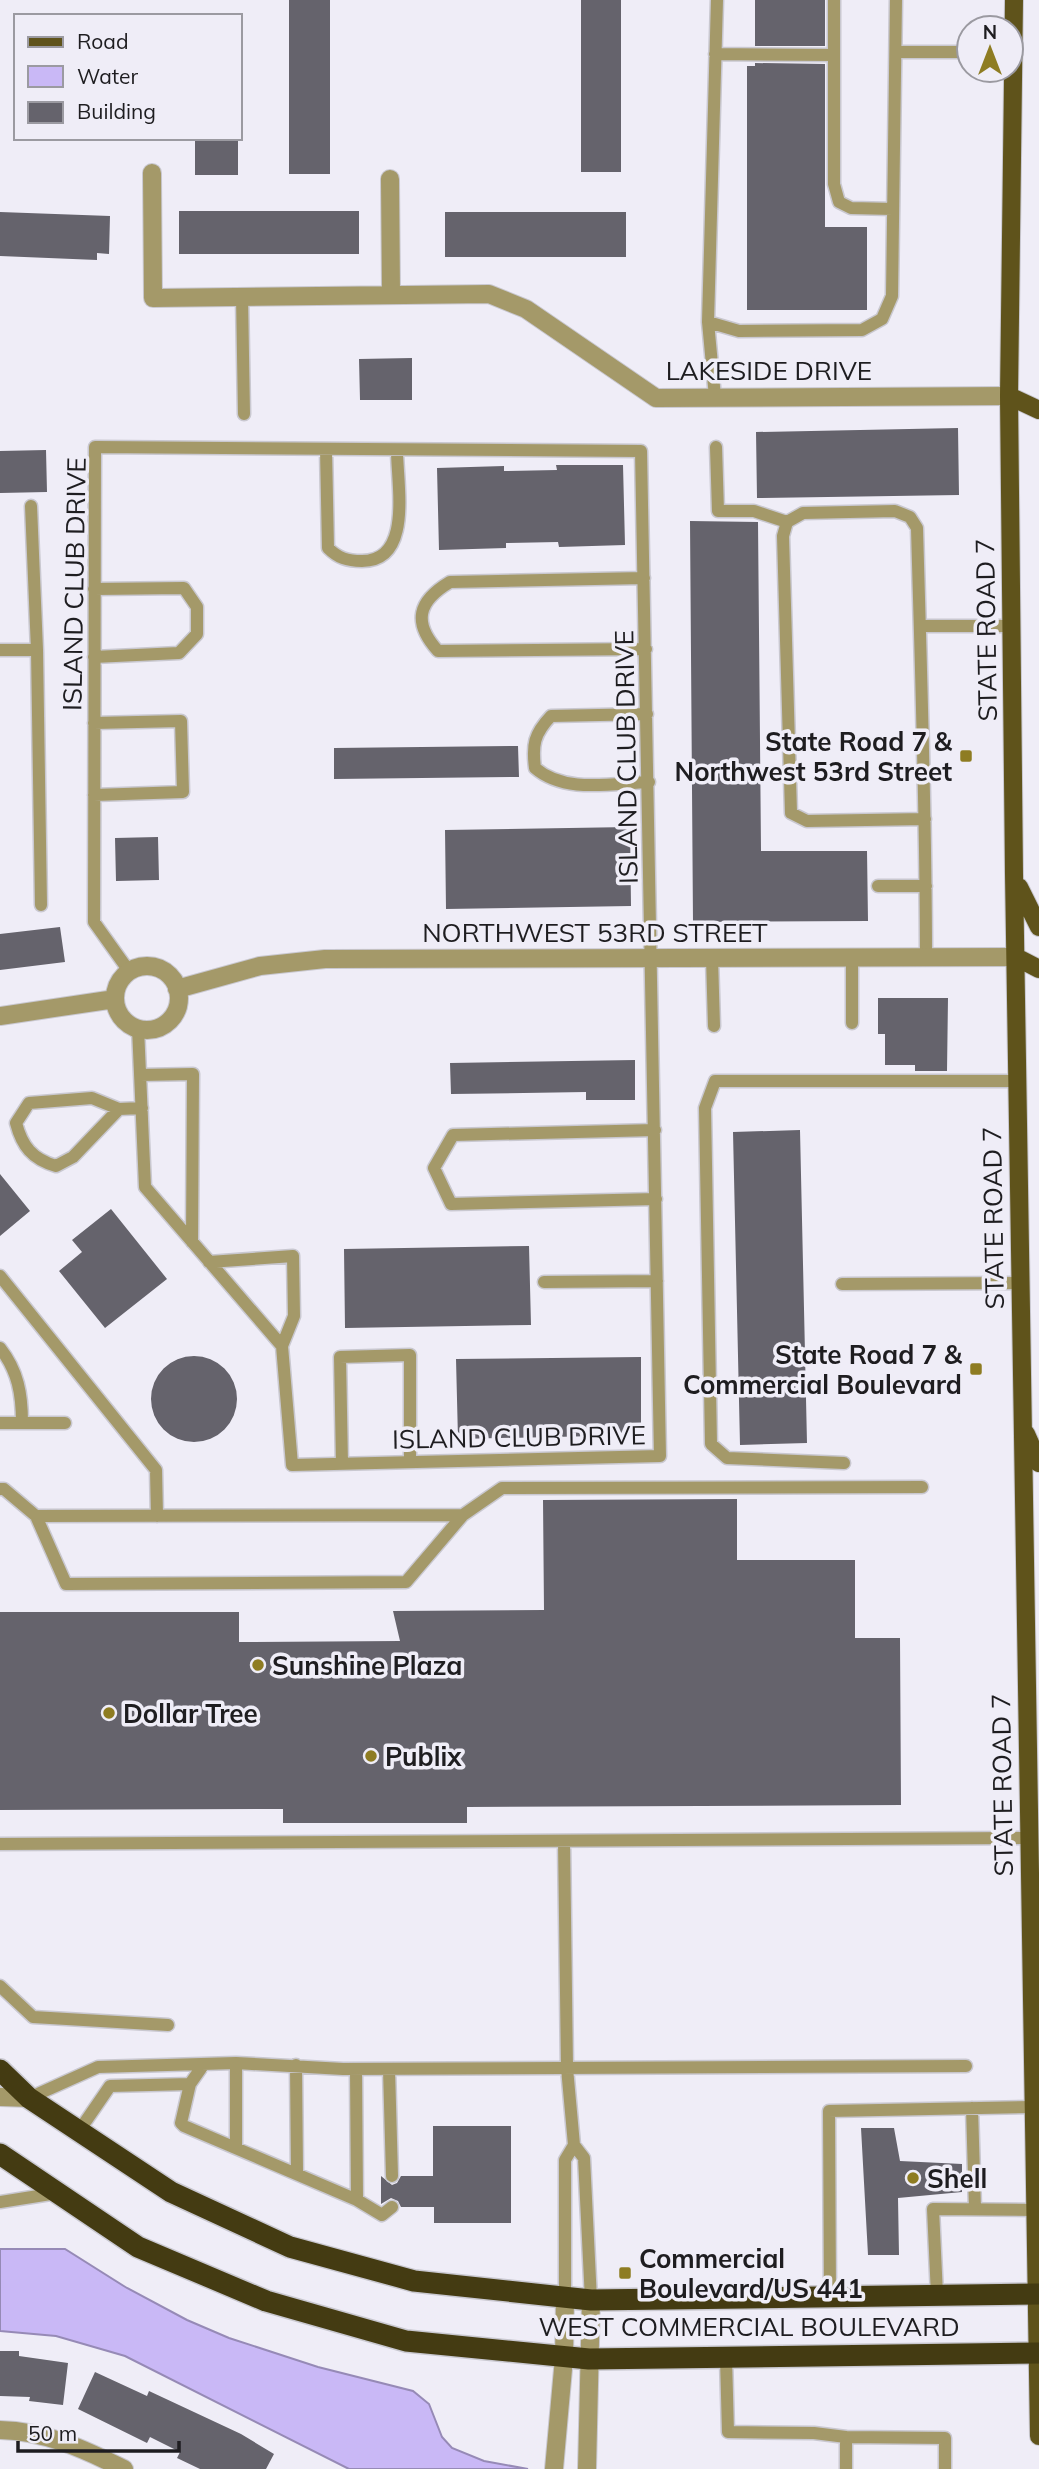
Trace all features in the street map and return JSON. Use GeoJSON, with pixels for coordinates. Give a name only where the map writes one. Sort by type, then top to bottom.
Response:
{"type":"FeatureCollection","features":[{"type":"Feature","properties":{"kind":"highway","name":"WEST COMMERCIAL BOULEVARD"},"geometry":{"type":"LineString","coordinates":[[0,2070],[29,2098],[171,2192],[290,2247],[414,2281],[591,2300],[1038,2294]]}},
{"type":"Feature","properties":{"kind":"highway","name":"WEST COMMERCIAL BOULEVARD"},"geometry":{"type":"LineString","coordinates":[[0,2154],[138,2246],[266,2301],[406,2341],[589,2360],[1038,2353]]}},
{"type":"Feature","properties":{"kind":"main road","name":"STATE ROAD 7"},"geometry":{"type":"LineString","coordinates":[[1012,84],[1009,396],[1014,874],[1039,2436]]}},
{"type":"Feature","properties":{"kind":"main road"},"geometry":{"type":"LineString","coordinates":[[1009,396],[1039,410]]}},
{"type":"Feature","properties":{"kind":"main road"},"geometry":{"type":"LineString","coordinates":[[1014,874],[1031,917],[1039,927]]}},
{"type":"Feature","properties":{"kind":"main road"},"geometry":{"type":"LineString","coordinates":[[1016,957],[1039,970]]}},
{"type":"Feature","properties":{"kind":"main road"},"geometry":{"type":"LineString","coordinates":[[1022,1424],[1039,1463]]}},
{"type":"Feature","properties":{"kind":"street","name":"LAKESIDE DRIVE"},"geometry":{"type":"LineString","coordinates":[[152,173],[153,298],[391,293],[489,294],[526,309],[656,398],[1009,396]]}},
{"type":"Feature","properties":{"kind":"street"},"geometry":{"type":"LineString","coordinates":[[390,179],[391,293]]}},
{"type":"Feature","properties":{"kind":"street","name":"NORTHWEST 53RD STREET"},"geometry":{"type":"LineString","coordinates":[[177,989],[260,966],[324,959],[1016,957]]}},
{"type":"Feature","properties":{"kind":"street"},"geometry":{"type":"LineString","coordinates":[[139,967],[155,967],[173,979],[177,989],[179,1000],[169,1020],[160,1026],[138,1028],[123,1019],[115,999],[121,979],[129,971],[139,967]]}},
{"type":"Feature","properties":{"kind":"street"},"geometry":{"type":"LineString","coordinates":[[0,1016],[115,999]]}},
{"type":"Feature","properties":{"kind":"street"},"geometry":{"type":"LineString","coordinates":[[0,2097],[29,2098]]}},
{"type":"Feature","properties":{"kind":"street"},"geometry":{"type":"LineString","coordinates":[[554,2464],[564,2358],[565,2298]]}},
{"type":"Feature","properties":{"kind":"street"},"geometry":{"type":"LineString","coordinates":[[588,2463],[591,2300]]}},
{"type":"Feature","properties":{"kind":"street"},"geometry":{"type":"LineString","coordinates":[[0,2430],[21,2431],[74,2445],[124,2469]]}},
{"type":"Feature","properties":{"kind":"lane"},"geometry":{"type":"LineString","coordinates":[[715,397],[708,323],[717,0]]}},
{"type":"Feature","properties":{"kind":"lane"},"geometry":{"type":"LineString","coordinates":[[834,0],[834,184],[839,202],[851,208],[893,209]]}},
{"type":"Feature","properties":{"kind":"lane"},"geometry":{"type":"LineString","coordinates":[[708,323],[739,331],[862,330],[881,318],[892,296],[896,0]]}},
{"type":"Feature","properties":{"kind":"lane"},"geometry":{"type":"LineString","coordinates":[[896,52],[955,52]]}},
{"type":"Feature","properties":{"kind":"lane"},"geometry":{"type":"LineString","coordinates":[[715,54],[834,55]]}},
{"type":"Feature","properties":{"kind":"lane"},"geometry":{"type":"LineString","coordinates":[[242,296],[244,414]]}},
{"type":"Feature","properties":{"kind":"lane","name":"ISLAND CLUB DRIVE"},"geometry":{"type":"LineString","coordinates":[[129,971],[94,922],[95,447],[641,452],[653,958],[660,1456],[292,1465],[282,1346]]}},
{"type":"Feature","properties":{"kind":"lane"},"geometry":{"type":"LineString","coordinates":[[716,447],[718,511],[754,510],[787,522]]}},
{"type":"Feature","properties":{"kind":"lane"},"geometry":{"type":"LineString","coordinates":[[326,449],[328,548],[338,558],[354,561],[376,561],[389,553],[397,535],[397,450]]}},
{"type":"Feature","properties":{"kind":"lane"},"geometry":{"type":"LineString","coordinates":[[31,506],[37,650],[41,905]]}},
{"type":"Feature","properties":{"kind":"lane"},"geometry":{"type":"LineString","coordinates":[[925,819],[807,821],[790,813],[783,536],[787,522],[803,513],[895,511],[910,517],[917,528],[925,819],[926,959]]}},
{"type":"Feature","properties":{"kind":"lane"},"geometry":{"type":"LineString","coordinates":[[644,578],[450,582],[433,593],[421,612],[424,635],[438,651],[646,649]]}},
{"type":"Feature","properties":{"kind":"lane"},"geometry":{"type":"LineString","coordinates":[[94,589],[184,588],[197,607],[197,634],[179,653],[94,657]]}},
{"type":"Feature","properties":{"kind":"lane"},"geometry":{"type":"LineString","coordinates":[[920,626],[1012,626]]}},
{"type":"Feature","properties":{"kind":"lane"},"geometry":{"type":"LineString","coordinates":[[0,650],[37,650]]}},
{"type":"Feature","properties":{"kind":"lane"},"geometry":{"type":"LineString","coordinates":[[647,714],[551,716],[536,731],[533,748],[535,768],[549,780],[571,785],[649,782]]}},
{"type":"Feature","properties":{"kind":"lane"},"geometry":{"type":"LineString","coordinates":[[94,723],[181,721],[183,792],[94,795]]}},
{"type":"Feature","properties":{"kind":"lane"},"geometry":{"type":"LineString","coordinates":[[878,886],[926,886]]}},
{"type":"Feature","properties":{"kind":"lane"},"geometry":{"type":"LineString","coordinates":[[712,958],[714,1026]]}},
{"type":"Feature","properties":{"kind":"lane"},"geometry":{"type":"LineString","coordinates":[[852,959],[852,1023]]}},
{"type":"Feature","properties":{"kind":"lane"},"geometry":{"type":"LineString","coordinates":[[138,1028],[145,1187],[209,1262],[282,1346],[294,1316],[293,1256],[209,1262]]}},
{"type":"Feature","properties":{"kind":"lane"},"geometry":{"type":"LineString","coordinates":[[140,1075],[193,1074],[192,1242]]}},
{"type":"Feature","properties":{"kind":"lane"},"geometry":{"type":"LineString","coordinates":[[844,1463],[727,1458],[711,1444],[705,1108],[715,1081],[1018,1081]]}},
{"type":"Feature","properties":{"kind":"lane"},"geometry":{"type":"LineString","coordinates":[[119,1109],[72,1157],[56,1166],[39,1161],[20,1141],[16,1123],[29,1103],[92,1098],[119,1109],[142,1108]]}},
{"type":"Feature","properties":{"kind":"lane"},"geometry":{"type":"LineString","coordinates":[[655,1130],[453,1135],[434,1168],[450,1204],[656,1199]]}},
{"type":"Feature","properties":{"kind":"lane"},"geometry":{"type":"LineString","coordinates":[[0,1276],[156,1469],[157,1516]]}},
{"type":"Feature","properties":{"kind":"lane"},"geometry":{"type":"LineString","coordinates":[[544,1282],[657,1281]]}},
{"type":"Feature","properties":{"kind":"lane"},"geometry":{"type":"LineString","coordinates":[[842,1284],[1020,1283]]}},
{"type":"Feature","properties":{"kind":"lane"},"geometry":{"type":"LineString","coordinates":[[1,1350],[12,1363],[22,1393],[22,1423]]}},
{"type":"Feature","properties":{"kind":"lane"},"geometry":{"type":"LineString","coordinates":[[342,1464],[340,1357],[410,1355],[410,1462]]}},
{"type":"Feature","properties":{"kind":"lane"},"geometry":{"type":"LineString","coordinates":[[0,1423],[65,1423]]}},
{"type":"Feature","properties":{"kind":"lane"},"geometry":{"type":"LineString","coordinates":[[0,1489],[4,1489],[36,1516],[66,1584],[80,1584],[406,1583],[463,1515],[502,1488],[922,1487]]}},
{"type":"Feature","properties":{"kind":"lane"},"geometry":{"type":"LineString","coordinates":[[36,1516],[463,1515]]}},
{"type":"Feature","properties":{"kind":"lane"},"geometry":{"type":"LineString","coordinates":[[0,1844],[1029,1838]]}},
{"type":"Feature","properties":{"kind":"lane"},"geometry":{"type":"LineString","coordinates":[[564,1841],[567,2068],[574,2145],[584,2158],[591,2300]]}},
{"type":"Feature","properties":{"kind":"lane"},"geometry":{"type":"LineString","coordinates":[[0,1986],[33,2017],[168,2025]]}},
{"type":"Feature","properties":{"kind":"lane"},"geometry":{"type":"LineString","coordinates":[[236,2063],[236,2147]]}},
{"type":"Feature","properties":{"kind":"lane"},"geometry":{"type":"LineString","coordinates":[[29,2098],[94,2068],[204,2064],[356,2069],[966,2066]]}},
{"type":"Feature","properties":{"kind":"lane"},"geometry":{"type":"LineString","coordinates":[[204,2064],[190,2084],[183,2125],[357,2200],[382,2215],[392,2207]]}},
{"type":"Feature","properties":{"kind":"lane"},"geometry":{"type":"LineString","coordinates":[[296,2065],[297,2174]]}},
{"type":"Feature","properties":{"kind":"lane"},"geometry":{"type":"LineString","coordinates":[[356,2069],[357,2200]]}},
{"type":"Feature","properties":{"kind":"lane"},"geometry":{"type":"LineString","coordinates":[[389,2069],[392,2176]]}},
{"type":"Feature","properties":{"kind":"lane"},"geometry":{"type":"LineString","coordinates":[[79,2131],[110,2086],[190,2084]]}},
{"type":"Feature","properties":{"kind":"lane"},"geometry":{"type":"LineString","coordinates":[[830,2297],[830,2112],[1033,2106]]}},
{"type":"Feature","properties":{"kind":"lane"},"geometry":{"type":"LineString","coordinates":[[972,2108],[975,2210]]}},
{"type":"Feature","properties":{"kind":"lane"},"geometry":{"type":"LineString","coordinates":[[565,2298],[565,2160],[574,2145]]}},
{"type":"Feature","properties":{"kind":"lane"},"geometry":{"type":"LineString","coordinates":[[0,2202],[57,2193]]}},
{"type":"Feature","properties":{"kind":"lane"},"geometry":{"type":"LineString","coordinates":[[937,2295],[933,2209],[1035,2210]]}},
{"type":"Feature","properties":{"kind":"lane"},"geometry":{"type":"LineString","coordinates":[[726,2358],[727,2432],[945,2438],[945,2469]]}},
{"type":"Feature","properties":{"kind":"lane"},"geometry":{"type":"LineString","coordinates":[[846,2437],[846,2469]]}},
{"type":"Feature","properties":{"kind":"water"},"geometry":{"type":"Polygon","coordinates":[[[0,2249],[65,2249],[127,2288],[187,2320],[229,2338],[318,2367],[413,2391],[429,2404],[442,2437],[452,2448],[484,2461],[528,2469],[349,2469],[125,2356],[56,2336],[0,2331],[0,2249]]]}},
{"type":"Feature","properties":{"kind":"building"},"geometry":{"type":"Polygon","coordinates":[[[289,0],[330,0],[330,174],[289,174],[289,0]]]}},
{"type":"Feature","properties":{"kind":"building"},"geometry":{"type":"Polygon","coordinates":[[[581,0],[621,0],[621,172],[581,172],[581,0]]]}},
{"type":"Feature","properties":{"kind":"building"},"geometry":{"type":"Polygon","coordinates":[[[755,0],[825,0],[825,46],[755,46],[755,0]]]}},
{"type":"Feature","properties":{"kind":"building"},"geometry":{"type":"Polygon","coordinates":[[[755,63],[825,64],[825,227],[867,227],[867,310],[747,310],[747,66],[755,66],[755,63]]]}},
{"type":"Feature","properties":{"kind":"building"},"geometry":{"type":"Polygon","coordinates":[[[195,140],[238,140],[238,175],[195,175],[195,140]]]}},
{"type":"Feature","properties":{"kind":"building"},"geometry":{"type":"Polygon","coordinates":[[[179,211],[359,211],[359,254],[179,254],[179,211]]]}},
{"type":"Feature","properties":{"kind":"building"},"geometry":{"type":"Polygon","coordinates":[[[0,212],[110,216],[109,254],[97,253],[97,260],[0,256],[0,212]]]}},
{"type":"Feature","properties":{"kind":"building"},"geometry":{"type":"Polygon","coordinates":[[[445,212],[626,212],[626,257],[445,257],[445,212]]]}},
{"type":"Feature","properties":{"kind":"building"},"geometry":{"type":"Polygon","coordinates":[[[412,358],[412,400],[360,400],[359,359],[412,358]]]}},
{"type":"Feature","properties":{"kind":"building"},"geometry":{"type":"Polygon","coordinates":[[[958,428],[959,495],[757,498],[756,432],[958,428]]]}},
{"type":"Feature","properties":{"kind":"building"},"geometry":{"type":"Polygon","coordinates":[[[46,450],[47,492],[0,493],[0,451],[46,450]]]}},
{"type":"Feature","properties":{"kind":"building"},"geometry":{"type":"Polygon","coordinates":[[[556,465],[623,465],[625,545],[559,547],[558,542],[506,543],[506,548],[439,550],[437,468],[504,466],[504,471],[557,470],[556,465]]]}},
{"type":"Feature","properties":{"kind":"building"},"geometry":{"type":"Polygon","coordinates":[[[690,521],[758,522],[761,851],[867,851],[868,921],[693,922],[690,521]]]}},
{"type":"Feature","properties":{"kind":"building"},"geometry":{"type":"Polygon","coordinates":[[[518,746],[519,777],[334,779],[334,748],[518,746]]]}},
{"type":"Feature","properties":{"kind":"building"},"geometry":{"type":"Polygon","coordinates":[[[630,827],[631,906],[446,909],[445,830],[630,827]]]}},
{"type":"Feature","properties":{"kind":"building"},"geometry":{"type":"Polygon","coordinates":[[[158,837],[159,880],[116,881],[115,838],[158,837]]]}},
{"type":"Feature","properties":{"kind":"building"},"geometry":{"type":"Polygon","coordinates":[[[60,927],[65,962],[0,970],[0,934],[60,927]]]}},
{"type":"Feature","properties":{"kind":"building"},"geometry":{"type":"Polygon","coordinates":[[[878,998],[948,998],[947,1071],[915,1071],[915,1065],[885,1065],[885,1034],[878,1034],[878,998]]]}},
{"type":"Feature","properties":{"kind":"building"},"geometry":{"type":"Polygon","coordinates":[[[635,1060],[635,1100],[586,1100],[586,1092],[451,1094],[450,1063],[635,1060]]]}},
{"type":"Feature","properties":{"kind":"building"},"geometry":{"type":"Polygon","coordinates":[[[800,1130],[807,1443],[740,1445],[733,1132],[800,1130]]]}},
{"type":"Feature","properties":{"kind":"building"},"geometry":{"type":"Polygon","coordinates":[[[0,1174],[30,1211],[0,1236],[0,1174]]]}},
{"type":"Feature","properties":{"kind":"building"},"geometry":{"type":"Polygon","coordinates":[[[111,1209],[167,1279],[105,1328],[59,1271],[82,1252],[72,1240],[111,1209]]]}},
{"type":"Feature","properties":{"kind":"building"},"geometry":{"type":"Polygon","coordinates":[[[529,1246],[531,1325],[345,1328],[344,1249],[529,1246]]]}},
{"type":"Feature","properties":{"kind":"building"},"geometry":{"type":"Polygon","coordinates":[[[194,1356],[211,1359],[225,1368],[234,1382],[237,1399],[234,1416],[225,1430],[211,1439],[194,1442],[177,1439],[163,1430],[154,1416],[151,1399],[154,1382],[163,1368],[177,1359],[194,1356]]]}},
{"type":"Feature","properties":{"kind":"building"},"geometry":{"type":"Polygon","coordinates":[[[641,1357],[641,1435],[458,1439],[456,1359],[641,1357]]]}},
{"type":"Feature","properties":{"kind":"building","name":"Sunshine Plaza"},"geometry":{"type":"Polygon","coordinates":[[[737,1499],[737,1560],[855,1560],[855,1638],[900,1638],[901,1805],[467,1807],[467,1823],[283,1823],[283,1809],[0,1810],[0,1612],[239,1612],[239,1642],[400,1641],[393,1611],[544,1610],[543,1500],[737,1499]]]}},
{"type":"Feature","properties":{"kind":"building"},"geometry":{"type":"Polygon","coordinates":[[[433,2126],[511,2126],[511,2223],[434,2223],[434,2207],[401,2207],[398,2201],[391,2198],[381,2204],[381,2176],[392,2185],[397,2183],[401,2176],[433,2176],[433,2126]]]}},
{"type":"Feature","properties":{"kind":"building","name":"Shell"},"geometry":{"type":"Polygon","coordinates":[[[861,2128],[894,2128],[900,2161],[962,2164],[962,2192],[898,2198],[899,2255],[868,2255],[861,2128]]]}},
{"type":"Feature","properties":{"kind":"building"},"geometry":{"type":"Polygon","coordinates":[[[0,2351],[19,2351],[19,2356],[68,2363],[63,2405],[29,2401],[30,2397],[0,2396],[0,2351]]]}},
{"type":"Feature","properties":{"kind":"building"},"geometry":{"type":"Polygon","coordinates":[[[95,2372],[147,2396],[149,2391],[241,2434],[274,2454],[266,2469],[200,2469],[177,2458],[180,2452],[150,2437],[147,2443],[78,2409],[95,2372]]]}},
{"type":"Feature","properties":{"kind":"place","name":"State Road 7 & Northwest 53rd Street"},"geometry":{"type":"Point","coordinates":[966,756]}},
{"type":"Feature","properties":{"kind":"place","name":"State Road 7 & Commercial Boulevard"},"geometry":{"type":"Point","coordinates":[976,1369]}},
{"type":"Feature","properties":{"kind":"place","name":"Sunshine Plaza"},"geometry":{"type":"Point","coordinates":[258,1665]}},
{"type":"Feature","properties":{"kind":"place","name":"Dollar Tree"},"geometry":{"type":"Point","coordinates":[109,1713]}},
{"type":"Feature","properties":{"kind":"place","name":"Publix"},"geometry":{"type":"Point","coordinates":[371,1756]}},
{"type":"Feature","properties":{"kind":"place","name":"Shell"},"geometry":{"type":"Point","coordinates":[913,2178]}},
{"type":"Feature","properties":{"kind":"place","name":"Commercial Boulevard/US 441"},"geometry":{"type":"Point","coordinates":[625,2273]}}]}
